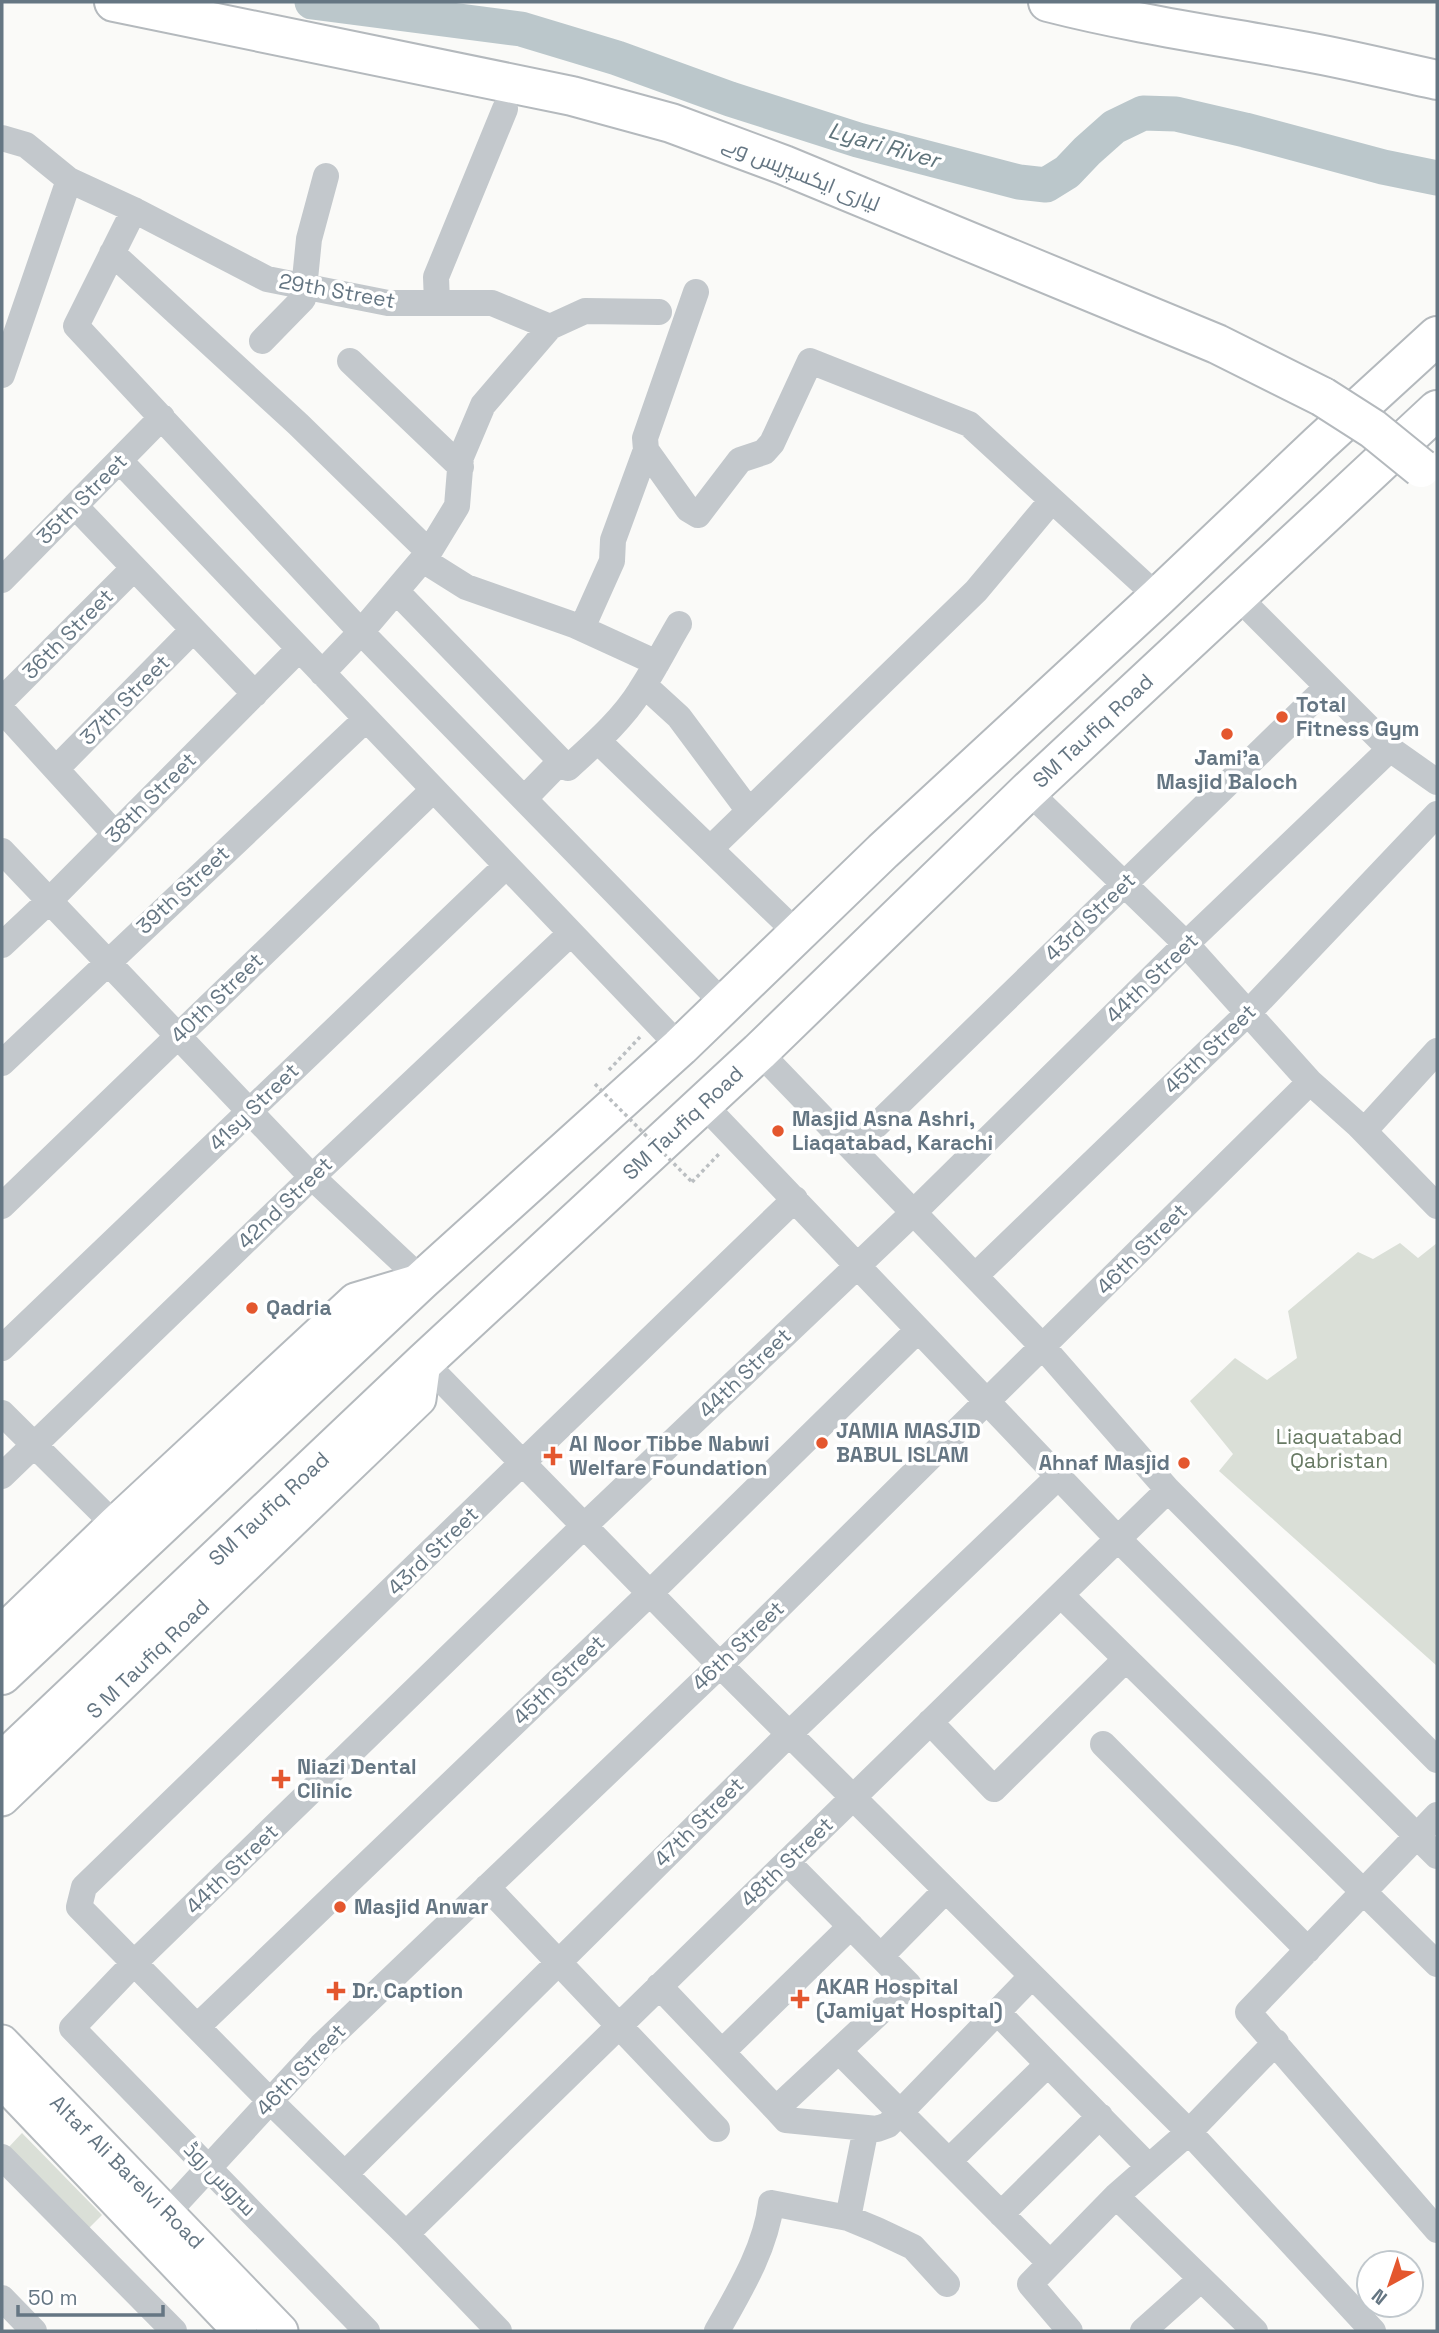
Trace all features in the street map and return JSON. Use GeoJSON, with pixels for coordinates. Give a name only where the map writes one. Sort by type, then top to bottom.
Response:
{"type":"FeatureCollection","features":[{"type":"Feature","properties":{"kind":"highway","name":"لیاری ایکسپریس وے"},"geometry":{"type":"LineString","coordinates":[[114,2],[572,96],[671,123],[783,165],[1217,344],[1289,378],[1346,411],[1437,480]]}},
{"type":"Feature","properties":{"kind":"highway"},"geometry":{"type":"LineString","coordinates":[[1048,2],[1235,41],[1351,60],[1437,80]]}},
{"type":"Feature","properties":{"kind":"highway"},"geometry":{"type":"LineString","coordinates":[[2,1675],[126,1536],[383,1316],[680,1047],[883,851],[1437,336]]}},
{"type":"Feature","properties":{"kind":"highway","name":"SM Taufiq Road"},"geometry":{"type":"LineString","coordinates":[[2,1762],[424,1362],[759,1052],[1028,791],[1437,410]]}},
{"type":"Feature","properties":{"kind":"main road"},"geometry":{"type":"LineString","coordinates":[[2,1632],[126,1536],[355,1300],[422,1280]]}},
{"type":"Feature","properties":{"kind":"main road","name":"S M Taufiq Road"},"geometry":{"type":"LineString","coordinates":[[2,1799],[419,1399],[424,1362]]}},
{"type":"Feature","properties":{"kind":"main road","name":"Altaf Ali Barelvi Road"},"geometry":{"type":"LineString","coordinates":[[2,2042],[107,2154],[168,2212],[281,2331]]}},
{"type":"Feature","properties":{"kind":"main road","name":"Altaf Ali Barelvi Road"},"geometry":{"type":"LineString","coordinates":[[2,2081],[240,2331]]}},
{"type":"Feature","properties":{"kind":"street"},"geometry":{"type":"LineString","coordinates":[[437,303],[436,277],[505,109]]}},
{"type":"Feature","properties":{"kind":"street","name":"29th Street"},"geometry":{"type":"LineString","coordinates":[[2,138],[26,145],[69,180],[134,210],[267,279],[388,303],[492,303],[550,327]]}},
{"type":"Feature","properties":{"kind":"street"},"geometry":{"type":"LineString","coordinates":[[262,341],[303,299],[309,239],[326,176]]}},
{"type":"Feature","properties":{"kind":"street"},"geometry":{"type":"LineString","coordinates":[[2,375],[69,180]]}},
{"type":"Feature","properties":{"kind":"street"},"geometry":{"type":"LineString","coordinates":[[134,210],[76,326],[361,632],[725,1005]]}},
{"type":"Feature","properties":{"kind":"street"},"geometry":{"type":"LineString","coordinates":[[112,253],[298,424],[426,556],[466,587],[582,628],[650,674],[749,811]]}},
{"type":"Feature","properties":{"kind":"street"},"geometry":{"type":"LineString","coordinates":[[582,628],[612,561],[613,540],[646,450],[645,438],[696,292]]}},
{"type":"Feature","properties":{"kind":"street"},"geometry":{"type":"LineString","coordinates":[[321,673],[361,632],[426,556],[457,506],[461,457],[483,405],[550,327],[585,311],[659,312]]}},
{"type":"Feature","properties":{"kind":"street"},"geometry":{"type":"LineString","coordinates":[[350,361],[461,467]]}},
{"type":"Feature","properties":{"kind":"street"},"geometry":{"type":"LineString","coordinates":[[646,450],[688,509],[698,515],[740,460],[764,452],[772,443],[810,361],[969,424],[1158,597]]}},
{"type":"Feature","properties":{"kind":"street","name":"35th Street"},"geometry":{"type":"LineString","coordinates":[[2,580],[162,417]]}},
{"type":"Feature","properties":{"kind":"street"},"geometry":{"type":"LineString","coordinates":[[120,461],[680,1047]]}},
{"type":"Feature","properties":{"kind":"street"},"geometry":{"type":"LineString","coordinates":[[710,849],[976,591],[1052,500]]}},
{"type":"Feature","properties":{"kind":"street"},"geometry":{"type":"LineString","coordinates":[[75,506],[255,694]]}},
{"type":"Feature","properties":{"kind":"street","name":"36th Street"},"geometry":{"type":"LineString","coordinates":[[2,700],[134,568]]}},
{"type":"Feature","properties":{"kind":"street"},"geometry":{"type":"LineString","coordinates":[[396,592],[568,768],[598,741],[650,674],[679,624]]}},
{"type":"Feature","properties":{"kind":"street"},"geometry":{"type":"LineString","coordinates":[[1238,597],[1390,749],[1437,782]]}},
{"type":"Feature","properties":{"kind":"street","name":"37th Street"},"geometry":{"type":"LineString","coordinates":[[56,769],[193,630]]}},
{"type":"Feature","properties":{"kind":"street","name":"38th Street"},"geometry":{"type":"LineString","coordinates":[[2,945],[299,649]]}},
{"type":"Feature","properties":{"kind":"street","name":"43rd Street"},"geometry":{"type":"LineString","coordinates":[[853,1148],[1328,687]]}},
{"type":"Feature","properties":{"kind":"street"},"geometry":{"type":"LineString","coordinates":[[2,710],[116,834]]}},
{"type":"Feature","properties":{"kind":"street","name":"39th Street"},"geometry":{"type":"LineString","coordinates":[[2,1063],[365,720]]}},
{"type":"Feature","properties":{"kind":"street"},"geometry":{"type":"LineString","coordinates":[[598,741],[798,934]]}},
{"type":"Feature","properties":{"kind":"street","name":"44th Street"},"geometry":{"type":"LineString","coordinates":[[72,2028],[135,1962],[914,1212],[1186,944],[1390,749]]}},
{"type":"Feature","properties":{"kind":"street"},"geometry":{"type":"LineString","coordinates":[[524,799],[561,761]]}},
{"type":"Feature","properties":{"kind":"street","name":"40th Street"},"geometry":{"type":"LineString","coordinates":[[2,1206],[433,790]]}},
{"type":"Feature","properties":{"kind":"street"},"geometry":{"type":"LineString","coordinates":[[1028,791],[1186,944],[1310,1082],[1364,1131],[1437,1206]]}},
{"type":"Feature","properties":{"kind":"street","name":"45th Street"},"geometry":{"type":"LineString","coordinates":[[975,1276],[1248,1013],[1437,814]]}},
{"type":"Feature","properties":{"kind":"street"},"geometry":{"type":"LineString","coordinates":[[2,851],[312,1177],[422,1280]]}},
{"type":"Feature","properties":{"kind":"street","name":"41sy Street"},"geometry":{"type":"LineString","coordinates":[[2,1348],[506,866]]}},
{"type":"Feature","properties":{"kind":"street","name":"42nd Street"},"geometry":{"type":"LineString","coordinates":[[2,1476],[312,1177],[571,933]]}},
{"type":"Feature","properties":{"kind":"street"},"geometry":{"type":"LineString","coordinates":[[1364,1131],[1437,1051]]}},
{"type":"Feature","properties":{"kind":"street"},"geometry":{"type":"LineString","coordinates":[[759,1052],[1043,1347],[1168,1490],[1437,1760]]}},
{"type":"Feature","properties":{"kind":"street","name":"46th Street"},"geometry":{"type":"LineString","coordinates":[[168,2212],[321,2046],[720,1665],[1310,1082]]}},
{"type":"Feature","properties":{"kind":"street"},"geometry":{"type":"LineString","coordinates":[[704,1104],[1118,1539],[1437,1856]]}},
{"type":"Feature","properties":{"kind":"street","name":"43rd Street"},"geometry":{"type":"LineString","coordinates":[[135,1962],[79,1907],[84,1887],[795,1199]]}},
{"type":"Feature","properties":{"kind":"street","name":"45th Street"},"geometry":{"type":"LineString","coordinates":[[198,2026],[650,1593],[918,1329]]}},
{"type":"Feature","properties":{"kind":"street"},"geometry":{"type":"LineString","coordinates":[[424,1362],[720,1665],[1189,2132],[1356,2326]]}},
{"type":"Feature","properties":{"kind":"street"},"geometry":{"type":"LineString","coordinates":[[2,1413],[126,1536]]}},
{"type":"Feature","properties":{"kind":"street","name":"47th Street"},"geometry":{"type":"LineString","coordinates":[[345,2175],[789,1734],[1059,1476]]}},
{"type":"Feature","properties":{"kind":"street","name":"48th Street"},"geometry":{"type":"LineString","coordinates":[[406,2234],[1168,1490]]}},
{"type":"Feature","properties":{"kind":"street"},"geometry":{"type":"LineString","coordinates":[[1061,1595],[1437,1964]]}},
{"type":"Feature","properties":{"kind":"street"},"geometry":{"type":"LineString","coordinates":[[930,1722],[994,1788],[1126,1659]]}},
{"type":"Feature","properties":{"kind":"street"},"geometry":{"type":"LineString","coordinates":[[1103,1744],[1308,1950]]}},
{"type":"Feature","properties":{"kind":"street"},"geometry":{"type":"LineString","coordinates":[[1437,1815],[1248,2012],[1437,2230]]}},
{"type":"Feature","properties":{"kind":"street"},"geometry":{"type":"LineString","coordinates":[[776,2109],[909,1985],[787,1862]]}},
{"type":"Feature","properties":{"kind":"street"},"geometry":{"type":"LineString","coordinates":[[487,1887],[717,2129]]}},
{"type":"Feature","properties":{"kind":"street"},"geometry":{"type":"LineString","coordinates":[[881,1956],[946,1890]]}},
{"type":"Feature","properties":{"kind":"street"},"geometry":{"type":"LineString","coordinates":[[722,2052],[851,1926]]}},
{"type":"Feature","properties":{"kind":"street"},"geometry":{"type":"LineString","coordinates":[[135,1962],[499,2331]]}},
{"type":"Feature","properties":{"kind":"street"},"geometry":{"type":"LineString","coordinates":[[659,1986],[786,2120],[877,2129],[888,2125],[1032,1976]]}},
{"type":"Feature","properties":{"kind":"street"},"geometry":{"type":"LineString","coordinates":[[998,2012],[1149,2166]]}},
{"type":"Feature","properties":{"kind":"street","name":"سروس روڈ"},"geometry":{"type":"LineString","coordinates":[[72,2028],[367,2331]]}},
{"type":"Feature","properties":{"kind":"street"},"geometry":{"type":"LineString","coordinates":[[1070,2331],[1030,2284],[1116,2196],[1189,2132],[1276,2042]]}},
{"type":"Feature","properties":{"kind":"street"},"geometry":{"type":"LineString","coordinates":[[839,2051],[1050,2263]]}},
{"type":"Feature","properties":{"kind":"street"},"geometry":{"type":"LineString","coordinates":[[949,2161],[1048,2064]]}},
{"type":"Feature","properties":{"kind":"street"},"geometry":{"type":"LineString","coordinates":[[1001,2214],[1100,2116]]}},
{"type":"Feature","properties":{"kind":"street"},"geometry":{"type":"LineString","coordinates":[[848,2218],[866,2128]]}},
{"type":"Feature","properties":{"kind":"street"},"geometry":{"type":"LineString","coordinates":[[2,2157],[174,2331]]}},
{"type":"Feature","properties":{"kind":"street"},"geometry":{"type":"LineString","coordinates":[[1116,2196],[1201,2278],[1242,2327]]}},
{"type":"Feature","properties":{"kind":"street"},"geometry":{"type":"LineString","coordinates":[[716,2331],[744,2283],[769,2220],[771,2203],[848,2218],[913,2247],[947,2284]]}},
{"type":"Feature","properties":{"kind":"street"},"geometry":{"type":"LineString","coordinates":[[1143,2331],[1201,2278]]}},
{"type":"Feature","properties":{"kind":"street"},"geometry":{"type":"LineString","coordinates":[[2,2298],[34,2331]]}},
{"type":"Feature","properties":{"kind":"path"},"geometry":{"type":"LineString","coordinates":[[604,1075],[630,1048]]}},
{"type":"Feature","properties":{"kind":"path"},"geometry":{"type":"LineString","coordinates":[[595,1084],[692,1182],[719,1154]]}},
{"type":"Feature","properties":{"kind":"green space","name":"Liaquatabad Qabristan"},"geometry":{"type":"Polygon","coordinates":[[[1400,1243],[1418,1258],[1437,1243],[1437,1666],[1219,1471],[1233,1454],[1190,1401],[1235,1358],[1267,1380],[1297,1358],[1288,1311],[1358,1252],[1373,1259],[1400,1243]]]}},
{"type":"Feature","properties":{"kind":"green space"},"geometry":{"type":"Polygon","coordinates":[[[22,2133],[102,2215],[87,2230],[7,2149],[22,2133]]]}},
{"type":"Feature","properties":{"kind":"waterway","name":"Lyari River"},"geometry":{"type":"LineString","coordinates":[[312,2],[521,29],[617,58],[730,99],[858,140],[1019,182],[1046,185],[1067,172],[1114,127],[1143,113],[1176,114],[1383,167],[1437,178]]}},
{"type":"Feature","properties":{"kind":"place","name":"Total Fitness Gym"},"geometry":{"type":"Point","coordinates":[1282,717]}},
{"type":"Feature","properties":{"kind":"place","name":"Jami'a Masjid Baloch"},"geometry":{"type":"Point","coordinates":[1227,734]}},
{"type":"Feature","properties":{"kind":"place","name":"Masjid Asna Ashri, Liaqatabad, Karachi"},"geometry":{"type":"Point","coordinates":[778,1131]}},
{"type":"Feature","properties":{"kind":"place","name":"Qadria"},"geometry":{"type":"Point","coordinates":[252,1308]}},
{"type":"Feature","properties":{"kind":"place","name":"JAMIA MASJID BABUL ISLAM"},"geometry":{"type":"Point","coordinates":[822,1443]}},
{"type":"Feature","properties":{"kind":"place","name":"Al Noor Tibbe Nabwi Welfare Foundation"},"geometry":{"type":"Point","coordinates":[553,1456]}},
{"type":"Feature","properties":{"kind":"place","name":"Ahnaf Masjid"},"geometry":{"type":"Point","coordinates":[1184,1463]}},
{"type":"Feature","properties":{"kind":"place","name":"Niazi Dental Clinic"},"geometry":{"type":"Point","coordinates":[281,1779]}},
{"type":"Feature","properties":{"kind":"place","name":"Masjid Anwar"},"geometry":{"type":"Point","coordinates":[340,1907]}},
{"type":"Feature","properties":{"kind":"place","name":"Dr. Caption"},"geometry":{"type":"Point","coordinates":[336,1991]}},
{"type":"Feature","properties":{"kind":"place","name":"AKAR Hospital (Jamiyat Hospital)"},"geometry":{"type":"Point","coordinates":[800,1999]}}]}
